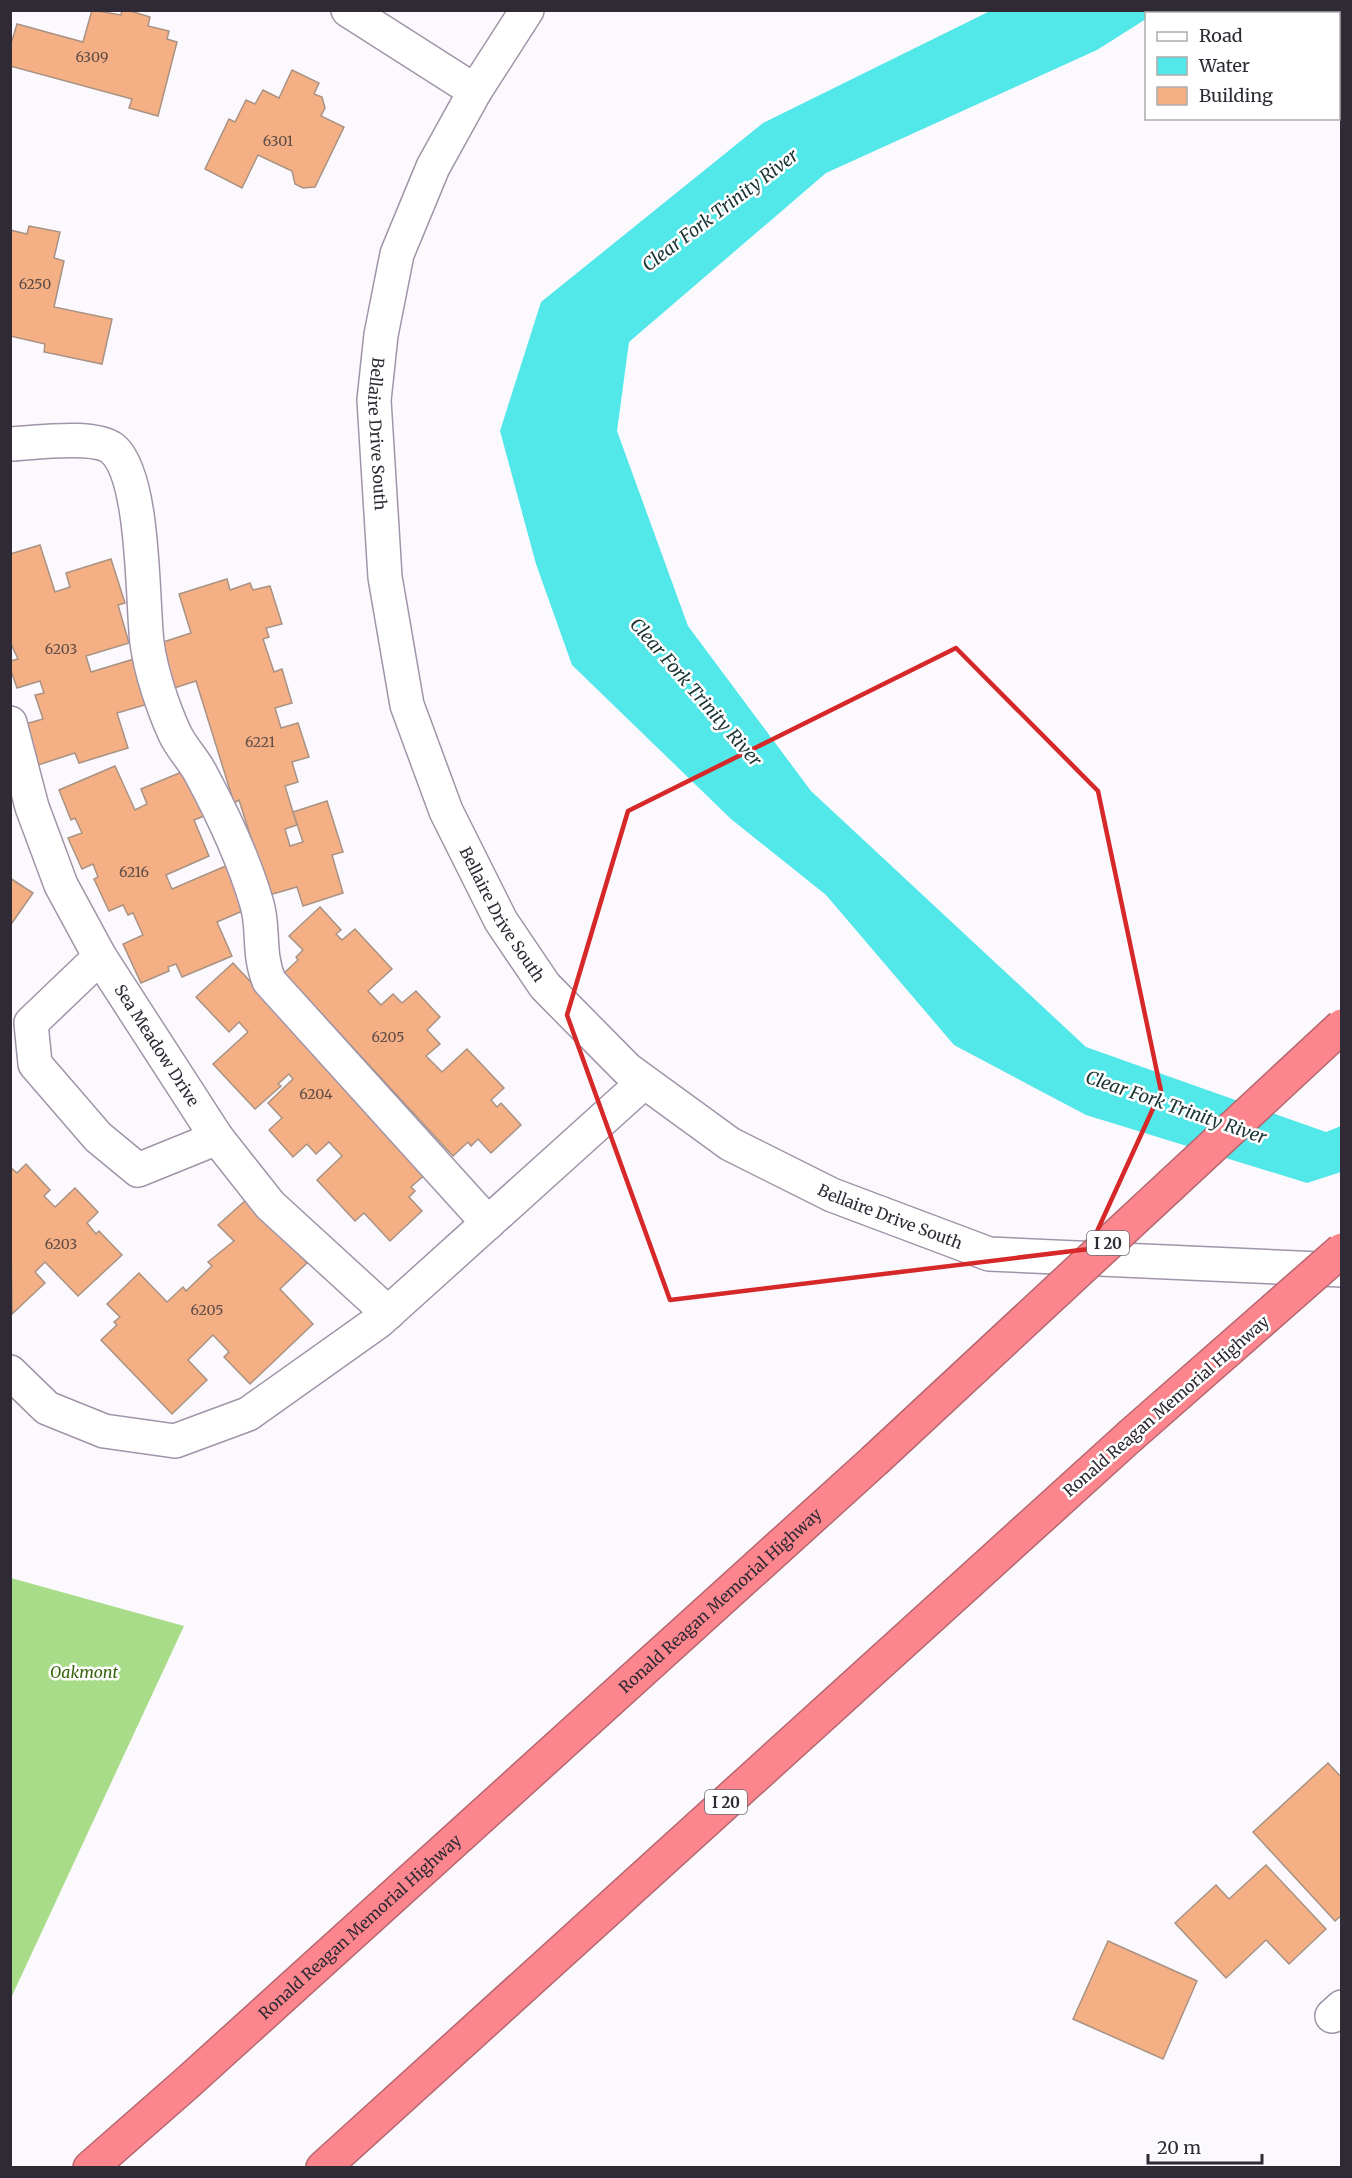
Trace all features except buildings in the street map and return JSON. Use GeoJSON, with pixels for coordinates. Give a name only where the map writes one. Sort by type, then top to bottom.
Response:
{"type":"FeatureCollection","features":[{"type":"Feature","properties":{"kind":"highway","name":"Ronald Reagan Memorial Highway"},"geometry":{"type":"LineString","coordinates":[[90,2168],[213,2060],[874,1461],[1341,1026]]}},
{"type":"Feature","properties":{"kind":"highway","name":"Ronald Reagan Memorial Highway"},"geometry":{"type":"LineString","coordinates":[[323,2168],[1129,1437],[1341,1250]]}},
{"type":"Feature","properties":{"kind":"street"},"geometry":{"type":"LineString","coordinates":[[348,10],[475,91]]}},
{"type":"Feature","properties":{"kind":"street","name":"Bellaire Drive South"},"geometry":{"type":"LineString","coordinates":[[527,10],[475,91],[433,167],[397,254],[381,335],[374,400],[385,577],[406,705],[446,811],[501,921],[544,986],[627,1069],[740,1149],[832,1195],[989,1254],[1341,1270]]}},
{"type":"Feature","properties":{"kind":"street"},"geometry":{"type":"LineString","coordinates":[[10,444],[81,441],[103,443],[113,449],[124,462],[132,491],[141,556],[147,644],[155,676],[175,735],[201,774],[230,832],[254,893],[257,903],[261,962],[269,981],[488,1223]]}},
{"type":"Feature","properties":{"kind":"street","name":"Sea Meadow Drive"},"geometry":{"type":"LineString","coordinates":[[10,723],[32,807],[61,885],[100,957],[218,1138],[270,1205],[388,1313]]}},
{"type":"Feature","properties":{"kind":"street"},"geometry":{"type":"LineString","coordinates":[[100,957],[31,1023],[35,1064],[98,1137],[138,1170],[218,1138]]}},
{"type":"Feature","properties":{"kind":"street"},"geometry":{"type":"LineString","coordinates":[[10,1372],[47,1408],[104,1431],[175,1441],[248,1414],[388,1313],[644,1082]]}},
{"type":"Feature","properties":{"kind":"highlighted area"},"geometry":{"type":"Polygon","coordinates":[[[956,648],[1098,791],[1161,1091],[1089,1249],[670,1300],[567,1015],[628,811],[956,648]]]}},
{"type":"Feature","properties":{"kind":"green space","name":"Oakmont"},"geometry":{"type":"Polygon","coordinates":[[[10,1578],[184,1626],[11,1998],[10,1578]]]}},
{"type":"Feature","properties":{"kind":"water","name":"Clear Fork Trinity River"},"geometry":{"type":"Polygon","coordinates":[[[990,11],[1160,11],[1145,12],[1145,20],[1097,50],[826,173],[629,342],[617,431],[688,626],[811,791],[1086,1047],[1326,1132],[1341,1126],[1341,1172],[1307,1183],[1086,1115],[954,1045],[826,895],[731,819],[572,665],[536,564],[500,431],[541,302],[763,123],[990,11]]]}}]}
